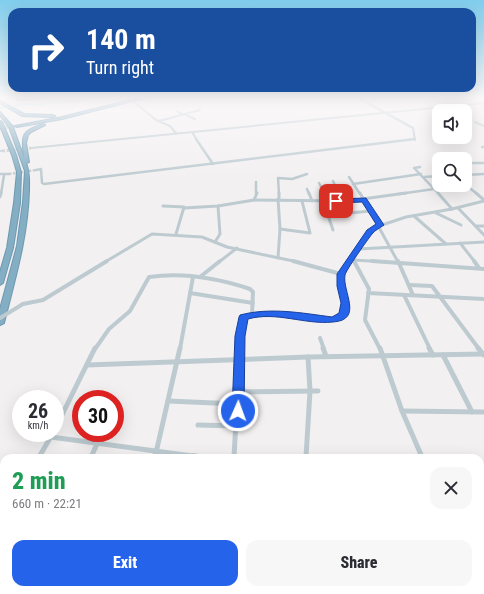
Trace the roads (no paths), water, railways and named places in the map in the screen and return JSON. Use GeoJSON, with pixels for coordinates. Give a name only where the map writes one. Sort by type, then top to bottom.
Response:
{"type":"FeatureCollection","features":[{"type":"Feature","properties":{"kind":"highway"},"geometry":{"type":"LineString","coordinates":[[0,283],[10,248],[17,203],[19,172],[14,155],[1,124]]}},
{"type":"Feature","properties":{"kind":"highway"},"geometry":{"type":"LineString","coordinates":[[8,124],[27,171]]}},
{"type":"Feature","properties":{"kind":"highway"},"geometry":{"type":"LineString","coordinates":[[16,125],[23,124]]}},
{"type":"Feature","properties":{"kind":"highway"},"geometry":{"type":"LineString","coordinates":[[0,322],[20,246],[26,202],[27,171],[23,142],[24,136],[27,132],[49,124]]}},
{"type":"Feature","properties":{"kind":"highway"},"geometry":{"type":"LineString","coordinates":[[0,132],[14,155]]}},
{"type":"Feature","properties":{"kind":"street"},"geometry":{"type":"LineString","coordinates":[[166,124],[169,125],[176,133]]}},
{"type":"Feature","properties":{"kind":"street"},"geometry":{"type":"LineString","coordinates":[[31,148],[277,124]]}},
{"type":"Feature","properties":{"kind":"street"},"geometry":{"type":"LineString","coordinates":[[36,170],[41,169],[42,183],[44,184],[414,140],[413,128],[405,124]]}},
{"type":"Feature","properties":{"kind":"street"},"geometry":{"type":"LineString","coordinates":[[192,132],[213,164]]}},
{"type":"Feature","properties":{"kind":"street"},"geometry":{"type":"LineString","coordinates":[[472,162],[483,161]]}},
{"type":"Feature","properties":{"kind":"street"},"geometry":{"type":"LineString","coordinates":[[420,167],[414,168],[432,187]]}},
{"type":"Feature","properties":{"kind":"street"},"geometry":{"type":"LineString","coordinates":[[0,196],[2,175],[9,174]]}},
{"type":"Feature","properties":{"kind":"street"},"geometry":{"type":"LineString","coordinates":[[278,258],[280,229],[278,178],[294,178],[306,174]]}},
{"type":"Feature","properties":{"kind":"street"},"geometry":{"type":"LineString","coordinates":[[472,175],[484,174]]}},
{"type":"Feature","properties":{"kind":"street"},"geometry":{"type":"LineString","coordinates":[[353,184],[422,175],[432,176]]}},
{"type":"Feature","properties":{"kind":"street"},"geometry":{"type":"LineString","coordinates":[[349,177],[380,225],[392,247],[413,295]]}},
{"type":"Feature","properties":{"kind":"street"},"geometry":{"type":"LineString","coordinates":[[333,181],[342,201]]}},
{"type":"Feature","properties":{"kind":"street"},"geometry":{"type":"LineString","coordinates":[[254,200],[257,192],[256,182]]}},
{"type":"Feature","properties":{"kind":"street"},"geometry":{"type":"LineString","coordinates":[[320,183],[329,201]]}},
{"type":"Feature","properties":{"kind":"street"},"geometry":{"type":"LineString","coordinates":[[307,189],[312,201]]}},
{"type":"Feature","properties":{"kind":"street"},"geometry":{"type":"LineString","coordinates":[[163,206],[182,206],[184,208],[218,206],[254,200],[279,199],[302,201],[364,200],[432,189]]}},
{"type":"Feature","properties":{"kind":"street"},"geometry":{"type":"LineString","coordinates":[[472,190],[484,200]]}},
{"type":"Feature","properties":{"kind":"street"},"geometry":{"type":"LineString","coordinates":[[437,192],[452,209]]}},
{"type":"Feature","properties":{"kind":"street"},"geometry":{"type":"LineString","coordinates":[[234,454],[242,318],[252,315],[282,314],[327,319],[339,318],[344,314],[346,306],[341,274],[352,260],[371,230],[380,225],[414,216],[458,208],[484,200]]}},
{"type":"Feature","properties":{"kind":"street"},"geometry":{"type":"LineString","coordinates":[[280,229],[311,232],[302,201]]}},
{"type":"Feature","properties":{"kind":"street"},"geometry":{"type":"LineString","coordinates":[[323,201],[333,230]]}},
{"type":"Feature","properties":{"kind":"street"},"geometry":{"type":"LineString","coordinates":[[215,242],[220,234],[218,206]]}},
{"type":"Feature","properties":{"kind":"street"},"geometry":{"type":"LineString","coordinates":[[176,234],[184,208]]}},
{"type":"Feature","properties":{"kind":"street"},"geometry":{"type":"LineString","coordinates":[[458,208],[484,235]]}},
{"type":"Feature","properties":{"kind":"street"},"geometry":{"type":"LineString","coordinates":[[328,215],[371,211]]}},
{"type":"Feature","properties":{"kind":"street"},"geometry":{"type":"LineString","coordinates":[[436,213],[461,225]]}},
{"type":"Feature","properties":{"kind":"street"},"geometry":{"type":"LineString","coordinates":[[414,216],[446,244]]}},
{"type":"Feature","properties":{"kind":"street"},"geometry":{"type":"LineString","coordinates":[[476,226],[484,226]]}},
{"type":"Feature","properties":{"kind":"street"},"geometry":{"type":"LineString","coordinates":[[0,318],[23,304],[42,300],[152,234],[176,234],[202,237],[221,245],[310,265],[341,274]]}},
{"type":"Feature","properties":{"kind":"street"},"geometry":{"type":"LineString","coordinates":[[359,249],[484,242]]}},
{"type":"Feature","properties":{"kind":"street"},"geometry":{"type":"LineString","coordinates":[[460,243],[479,268]]}},
{"type":"Feature","properties":{"kind":"street"},"geometry":{"type":"LineString","coordinates":[[200,278],[237,248]]}},
{"type":"Feature","properties":{"kind":"street"},"geometry":{"type":"LineString","coordinates":[[352,260],[484,269]]}},
{"type":"Feature","properties":{"kind":"street"},"geometry":{"type":"LineString","coordinates":[[352,260],[368,287],[365,320],[384,356],[402,411],[420,454]]}},
{"type":"Feature","properties":{"kind":"street"},"geometry":{"type":"LineString","coordinates":[[64,411],[95,348],[109,329],[130,311],[148,278],[176,275],[200,278],[250,289],[253,292],[252,315]]}},
{"type":"Feature","properties":{"kind":"street"},"geometry":{"type":"LineString","coordinates":[[155,454],[168,401],[193,277]]}},
{"type":"Feature","properties":{"kind":"street"},"geometry":{"type":"LineString","coordinates":[[409,285],[431,286],[484,355]]}},
{"type":"Feature","properties":{"kind":"street"},"geometry":{"type":"LineString","coordinates":[[190,293],[253,303]]}},
{"type":"Feature","properties":{"kind":"street"},"geometry":{"type":"LineString","coordinates":[[368,293],[484,299]]}},
{"type":"Feature","properties":{"kind":"street"},"geometry":{"type":"LineString","coordinates":[[404,295],[433,355]]}},
{"type":"Feature","properties":{"kind":"street"},"geometry":{"type":"LineString","coordinates":[[320,338],[326,356]]}},
{"type":"Feature","properties":{"kind":"street"},"geometry":{"type":"LineString","coordinates":[[443,355],[472,412]]}},
{"type":"Feature","properties":{"kind":"street"},"geometry":{"type":"LineString","coordinates":[[87,365],[326,356],[484,355]]}},
{"type":"Feature","properties":{"kind":"street"},"geometry":{"type":"LineString","coordinates":[[306,454],[310,391],[308,357]]}},
{"type":"Feature","properties":{"kind":"street"},"geometry":{"type":"LineString","coordinates":[[238,392],[318,391]]}},
{"type":"Feature","properties":{"kind":"street"},"geometry":{"type":"LineString","coordinates":[[168,401],[238,404]]}},
{"type":"Feature","properties":{"kind":"street"},"geometry":{"type":"LineString","coordinates":[[402,411],[484,412]]}},
{"type":"Feature","properties":{"kind":"street"},"geometry":{"type":"LineString","coordinates":[[198,424],[237,426]]}},
{"type":"Feature","properties":{"kind":"street"},"geometry":{"type":"LineString","coordinates":[[64,437],[150,454]]}},
{"type":"Feature","properties":{"kind":"street"},"geometry":{"type":"LineString","coordinates":[[41,454],[48,442]]}},
{"type":"Feature","properties":{"kind":"street"},"geometry":{"type":"LineString","coordinates":[[93,454],[97,444]]}},
{"type":"Feature","properties":{"kind":"tunnel"},"geometry":{"type":"LineString","coordinates":[[0,128],[17,126]]}},
{"type":"Feature","properties":{"kind":"tunnel"},"geometry":{"type":"LineString","coordinates":[[2,151],[31,148]]}},
{"type":"Feature","properties":{"kind":"tunnel"},"geometry":{"type":"LineString","coordinates":[[9,174],[36,170]]}}]}
